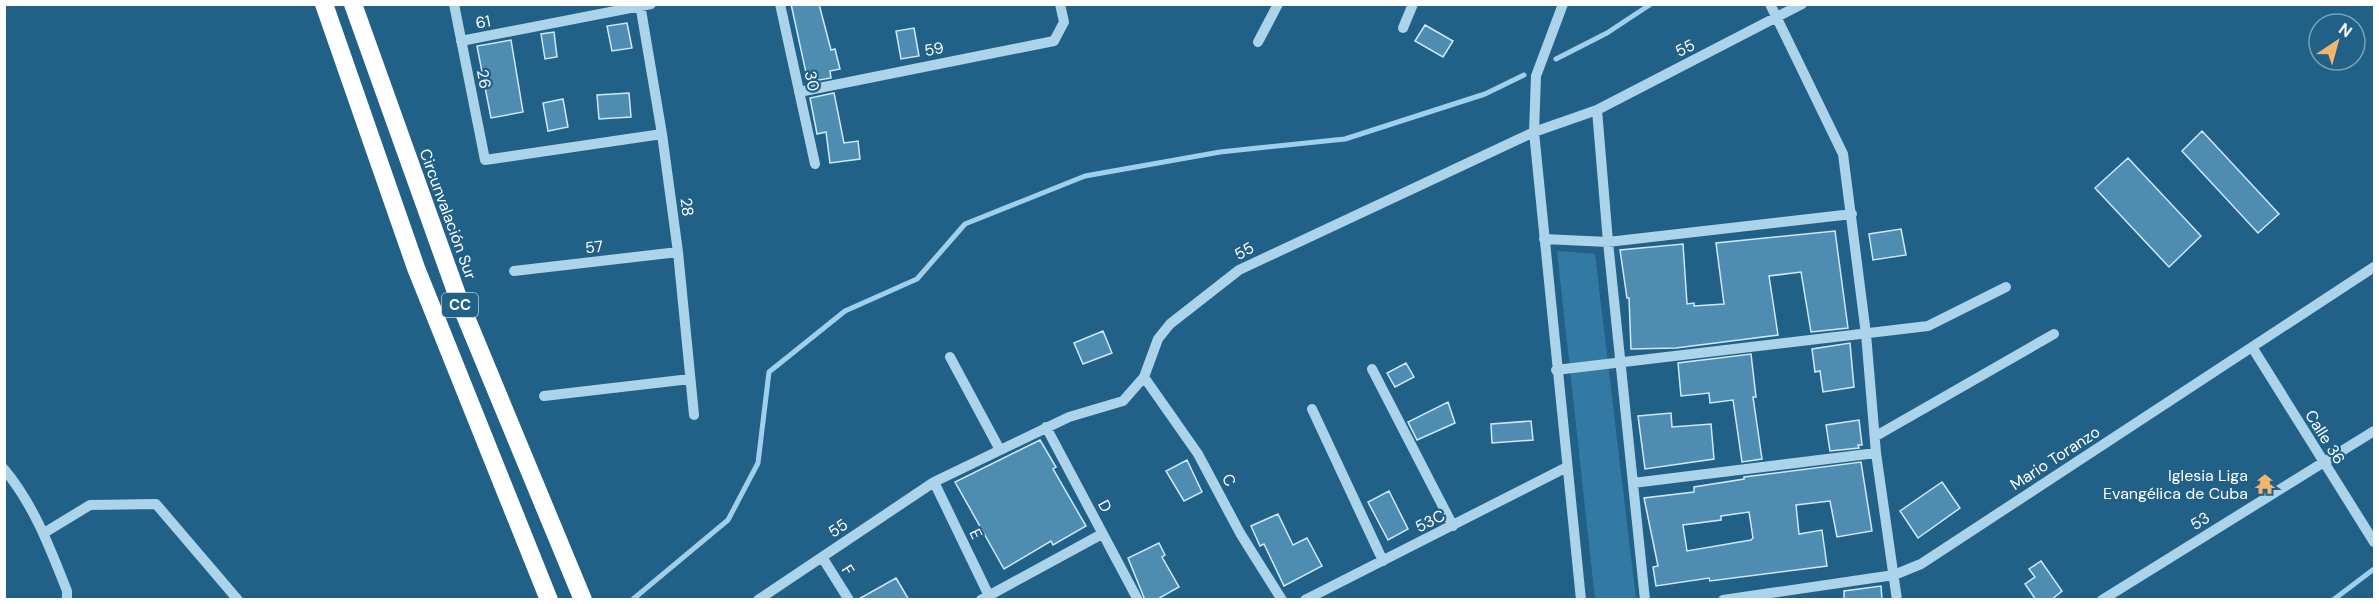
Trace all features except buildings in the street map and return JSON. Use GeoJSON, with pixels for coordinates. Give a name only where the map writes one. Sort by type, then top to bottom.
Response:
{"type":"FeatureCollection","features":[{"type":"Feature","properties":{"kind":"highway","name":"CC"},"geometry":{"type":"LineString","coordinates":[[324,4],[416,267],[542,598]]}},
{"type":"Feature","properties":{"kind":"highway","name":"Circunvalación Sur"},"geometry":{"type":"LineString","coordinates":[[353,4],[460,303],[583,600]]}},
{"type":"Feature","properties":{"kind":"street","name":"26"},"geometry":{"type":"LineString","coordinates":[[454,4],[485,160],[662,134]]}},
{"type":"Feature","properties":{"kind":"street","name":"30"},"geometry":{"type":"LineString","coordinates":[[780,4],[815,164]]}},
{"type":"Feature","properties":{"kind":"street","name":"59"},"geometry":{"type":"LineString","coordinates":[[800,92],[1054,41],[1064,22],[1060,4]]}},
{"type":"Feature","properties":{"kind":"street"},"geometry":{"type":"LineString","coordinates":[[1258,42],[1278,4]]}},
{"type":"Feature","properties":{"kind":"street"},"geometry":{"type":"LineString","coordinates":[[1403,28],[1413,4]]}},
{"type":"Feature","properties":{"kind":"street"},"geometry":{"type":"LineString","coordinates":[[1563,4],[1536,75],[1534,132],[1581,600]]}},
{"type":"Feature","properties":{"kind":"street"},"geometry":{"type":"LineString","coordinates":[[1770,4],[1843,154],[1866,334],[1876,453],[1897,600]]}},
{"type":"Feature","properties":{"kind":"street","name":"55"},"geometry":{"type":"LineString","coordinates":[[758,600],[934,482],[1046,427],[1123,401],[1144,377],[1158,339],[1170,324],[1239,270],[1534,132],[1597,110],[1778,19],[1802,4]]}},
{"type":"Feature","properties":{"kind":"street","name":"61"},"geometry":{"type":"LineString","coordinates":[[461,42],[644,5]]}},
{"type":"Feature","properties":{"kind":"street","name":"28"},"geometry":{"type":"LineString","coordinates":[[644,5],[678,252],[694,416]]}},
{"type":"Feature","properties":{"kind":"street"},"geometry":{"type":"LineString","coordinates":[[1597,110],[1608,242],[1645,600]]}},
{"type":"Feature","properties":{"kind":"street"},"geometry":{"type":"LineString","coordinates":[[1544,239],[1608,242],[1852,214]]}},
{"type":"Feature","properties":{"kind":"street","name":"57"},"geometry":{"type":"LineString","coordinates":[[514,271],[678,252]]}},
{"type":"Feature","properties":{"kind":"street","name":"Mario Toranzo"},"geometry":{"type":"LineString","coordinates":[[1723,600],[1894,575],[1921,564],[2374,267]]}},
{"type":"Feature","properties":{"kind":"street"},"geometry":{"type":"LineString","coordinates":[[1556,369],[1928,326],[2006,287]]}},
{"type":"Feature","properties":{"kind":"street"},"geometry":{"type":"LineString","coordinates":[[1876,436],[2054,334]]}},
{"type":"Feature","properties":{"kind":"street","name":"Calle 36"},"geometry":{"type":"LineString","coordinates":[[2252,347],[2374,542]]}},
{"type":"Feature","properties":{"kind":"street"},"geometry":{"type":"LineString","coordinates":[[950,357],[1000,450]]}},
{"type":"Feature","properties":{"kind":"street"},"geometry":{"type":"LineString","coordinates":[[1372,369],[1453,526]]}},
{"type":"Feature","properties":{"kind":"street","name":"C"},"geometry":{"type":"LineString","coordinates":[[1144,377],[1198,454],[1240,533],[1282,600]]}},
{"type":"Feature","properties":{"kind":"street"},"geometry":{"type":"LineString","coordinates":[[544,396],[690,379]]}},
{"type":"Feature","properties":{"kind":"street"},"geometry":{"type":"LineString","coordinates":[[1312,409],[1383,561]]}},
{"type":"Feature","properties":{"kind":"street","name":"D"},"geometry":{"type":"LineString","coordinates":[[1046,427],[1138,600]]}},
{"type":"Feature","properties":{"kind":"street","name":"53"},"geometry":{"type":"LineString","coordinates":[[2102,600],[2374,431]]}},
{"type":"Feature","properties":{"kind":"street"},"geometry":{"type":"LineString","coordinates":[[1633,483],[1876,453]]}},
{"type":"Feature","properties":{"kind":"street","name":"53C"},"geometry":{"type":"LineString","coordinates":[[1305,600],[1567,467]]}},
{"type":"Feature","properties":{"kind":"street"},"geometry":{"type":"LineString","coordinates":[[4,469],[21,489],[44,533],[67,591],[67,600]]}},
{"type":"Feature","properties":{"kind":"street","name":"E"},"geometry":{"type":"LineString","coordinates":[[934,482],[987,598]]}},
{"type":"Feature","properties":{"kind":"street"},"geometry":{"type":"LineString","coordinates":[[44,533],[90,505],[156,504],[238,600]]}},
{"type":"Feature","properties":{"kind":"street"},"geometry":{"type":"LineString","coordinates":[[987,598],[1102,534]]}},
{"type":"Feature","properties":{"kind":"street","name":"F"},"geometry":{"type":"LineString","coordinates":[[822,557],[849,600]]}},
{"type":"Feature","properties":{"kind":"shaded area"},"geometry":{"type":"Polygon","coordinates":[[[1557,251],[1595,254],[1636,599],[1595,599],[1557,251]]]}},
{"type":"Feature","properties":{"kind":"waterway"},"geometry":{"type":"LineString","coordinates":[[1556,59],[1607,33],[1651,4]]}},
{"type":"Feature","properties":{"kind":"waterway"},"geometry":{"type":"LineString","coordinates":[[632,600],[728,520],[758,463],[769,372],[845,311],[917,279],[965,224],[1085,176],[1220,152],[1345,139],[1485,94],[1524,75]]}},
{"type":"Feature","properties":{"kind":"waterway"},"geometry":{"type":"LineString","coordinates":[[2333,600],[2374,569]]}},
{"type":"Feature","properties":{"kind":"place","name":"Iglesia Liga Evangélica de Cuba"},"geometry":{"type":"Point","coordinates":[2265,484]}}]}
